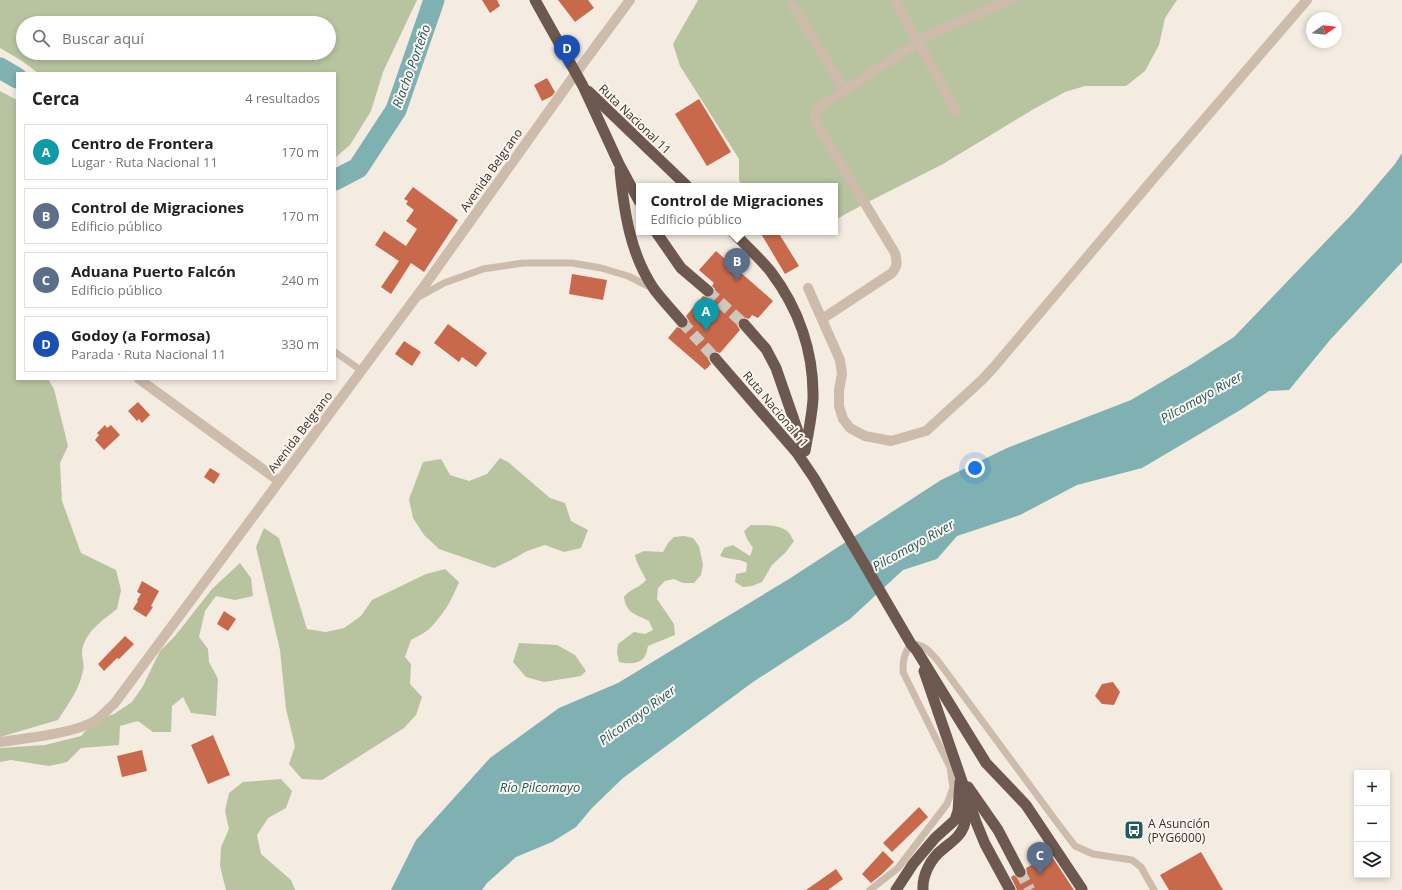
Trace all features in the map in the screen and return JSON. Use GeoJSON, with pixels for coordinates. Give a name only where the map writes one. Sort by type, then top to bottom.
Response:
{"type":"FeatureCollection","features":[{"type":"Feature","properties":{"kind":"highway","name":"Ruta Nacional 11"},"geometry":{"type":"LineString","coordinates":[[535,0],[583,86],[619,164],[636,195]]}},
{"type":"Feature","properties":{"kind":"highway","name":"Ruta Nacional 11"},"geometry":{"type":"LineString","coordinates":[[583,86],[684,183]]}},
{"type":"Feature","properties":{"kind":"highway","name":"Ruta Nacional 11"},"geometry":{"type":"LineString","coordinates":[[619,164],[624,205],[636,257],[654,288],[682,322]]}},
{"type":"Feature","properties":{"kind":"highway"},"geometry":{"type":"LineString","coordinates":[[658,235],[681,268],[708,291]]}},
{"type":"Feature","properties":{"kind":"highway","name":"Ruta Nacional 11"},"geometry":{"type":"LineString","coordinates":[[736,235],[770,271],[793,308],[804,336],[812,366],[813,401],[805,451]]}},
{"type":"Feature","properties":{"kind":"highway","name":"Ruta Nacional 11"},"geometry":{"type":"LineString","coordinates":[[744,324],[766,349],[776,368],[814,478]]}},
{"type":"Feature","properties":{"kind":"highway","name":"Ruta Nacional 11"},"geometry":{"type":"LineString","coordinates":[[716,358],[797,453],[814,478],[914,648]]}},
{"type":"Feature","properties":{"kind":"highway"},"geometry":{"type":"LineString","coordinates":[[914,648],[985,844],[1010,890]]}},
{"type":"Feature","properties":{"kind":"highway"},"geometry":{"type":"LineString","coordinates":[[914,648],[986,763],[1026,805],[1082,889]]}},
{"type":"Feature","properties":{"kind":"highway"},"geometry":{"type":"LineString","coordinates":[[960,775],[998,830],[1020,872]]}},
{"type":"Feature","properties":{"kind":"highway"},"geometry":{"type":"LineString","coordinates":[[925,889],[925,874],[930,864],[941,850],[958,838],[964,826],[966,817],[960,775]]}},
{"type":"Feature","properties":{"kind":"highway"},"geometry":{"type":"LineString","coordinates":[[896,890],[914,864],[935,838],[955,820],[958,811],[960,775]]}},
{"type":"Feature","properties":{"kind":"street","name":"Avenida Belgrano"},"geometry":{"type":"LineString","coordinates":[[0,742],[74,729],[95,721],[114,704],[415,299],[576,73],[630,0]]}},
{"type":"Feature","properties":{"kind":"street"},"geometry":{"type":"LineString","coordinates":[[895,0],[957,113]]}},
{"type":"Feature","properties":{"kind":"street"},"geometry":{"type":"LineString","coordinates":[[822,319],[892,273],[898,262],[895,253],[816,123],[815,116],[818,108],[935,32],[1011,0]]}},
{"type":"Feature","properties":{"kind":"street"},"geometry":{"type":"LineString","coordinates":[[808,288],[840,360],[842,374],[839,390],[839,406],[843,419],[850,428],[866,436],[891,441],[926,431],[982,380],[994,367],[1307,0]]}},
{"type":"Feature","properties":{"kind":"street"},"geometry":{"type":"LineString","coordinates":[[793,6],[845,91]]}},
{"type":"Feature","properties":{"kind":"street"},"geometry":{"type":"LineString","coordinates":[[141,380],[280,481]]}},
{"type":"Feature","properties":{"kind":"lane"},"geometry":{"type":"LineString","coordinates":[[415,299],[444,283],[483,269],[523,263],[572,263],[602,268],[628,276],[654,288]]}},
{"type":"Feature","properties":{"kind":"lane"},"geometry":{"type":"LineString","coordinates":[[336,353],[362,371]]}},
{"type":"Feature","properties":{"kind":"lane"},"geometry":{"type":"LineString","coordinates":[[870,890],[898,868],[947,804],[953,788],[950,767],[903,672],[903,661],[906,651],[914,648],[918,644],[926,648],[938,661],[1075,846],[1093,854],[1132,860],[1141,867],[1154,890]]}},
{"type":"Feature","properties":{"kind":"green space"},"geometry":{"type":"Polygon","coordinates":[[[0,0],[417,0],[383,72],[371,111],[350,145],[336,157],[336,72],[37,72],[20,60],[336,60],[336,16],[16,16],[16,57],[0,48],[0,0]]]}},
{"type":"Feature","properties":{"kind":"green space"},"geometry":{"type":"Polygon","coordinates":[[[698,0],[1177,0],[1165,18],[1159,45],[1145,71],[1126,86],[1085,86],[1065,92],[1032,110],[943,164],[838,218],[838,183],[740,183],[739,180],[739,159],[680,66],[673,44],[698,0]]]}},
{"type":"Feature","properties":{"kind":"green space"},"geometry":{"type":"Polygon","coordinates":[[[0,91],[16,99],[16,380],[49,380],[54,389],[68,446],[60,463],[62,501],[81,553],[116,570],[121,590],[117,609],[95,628],[86,639],[82,653],[84,669],[79,684],[73,697],[58,720],[0,737],[0,91]]]}},
{"type":"Feature","properties":{"kind":"green space"},"geometry":{"type":"Polygon","coordinates":[[[500,458],[508,462],[550,498],[565,503],[571,521],[588,530],[581,548],[564,552],[545,545],[527,551],[494,568],[439,549],[424,535],[413,518],[409,499],[423,462],[441,459],[450,475],[469,481],[487,474],[500,458]]]}},
{"type":"Feature","properties":{"kind":"green space"},"geometry":{"type":"Polygon","coordinates":[[[751,525],[776,526],[789,533],[794,541],[786,552],[772,565],[762,582],[752,586],[743,587],[735,582],[736,574],[746,572],[747,563],[720,556],[724,548],[733,545],[750,556],[753,548],[744,531],[751,525]]]}},
{"type":"Feature","properties":{"kind":"green space"},"geometry":{"type":"Polygon","coordinates":[[[264,528],[279,538],[307,629],[326,632],[344,628],[361,616],[372,600],[426,574],[445,569],[459,582],[450,602],[438,620],[428,630],[411,640],[405,657],[411,664],[410,684],[422,697],[416,715],[404,728],[322,780],[302,779],[289,764],[295,746],[286,709],[280,650],[256,547],[264,528]]]}},
{"type":"Feature","properties":{"kind":"green space"},"geometry":{"type":"Polygon","coordinates":[[[684,536],[693,538],[699,546],[703,565],[701,575],[694,583],[683,583],[674,579],[665,581],[658,588],[657,599],[674,624],[675,635],[648,646],[646,655],[640,661],[629,663],[619,662],[617,653],[618,644],[634,632],[645,634],[653,630],[649,621],[635,615],[629,610],[625,602],[624,597],[646,580],[638,565],[635,555],[644,551],[663,552],[668,543],[674,537],[684,536]]]}},
{"type":"Feature","properties":{"kind":"green space"},"geometry":{"type":"Polygon","coordinates":[[[240,563],[251,578],[253,596],[235,600],[216,596],[205,611],[199,637],[208,649],[209,662],[218,679],[216,716],[191,713],[183,697],[172,706],[171,732],[153,732],[138,721],[120,726],[119,745],[81,748],[67,762],[49,766],[11,760],[0,762],[0,748],[45,745],[81,736],[95,721],[114,714],[132,702],[143,686],[160,651],[175,636],[212,589],[240,563]]]}},
{"type":"Feature","properties":{"kind":"green space"},"geometry":{"type":"Polygon","coordinates":[[[519,643],[557,645],[575,655],[586,671],[581,676],[544,682],[526,677],[513,662],[519,643]]]}},
{"type":"Feature","properties":{"kind":"green space"},"geometry":{"type":"Polygon","coordinates":[[[281,779],[292,791],[286,808],[268,818],[257,835],[261,854],[291,880],[295,890],[226,890],[220,866],[221,847],[229,829],[225,811],[229,793],[243,782],[281,779]]]}},
{"type":"Feature","properties":{"kind":"water","name":"Río Pilcomayo"},"geometry":{"type":"Polygon","coordinates":[[[1402,153],[1402,262],[1330,340],[1289,390],[1269,391],[1242,409],[1142,468],[1077,485],[1020,515],[957,536],[937,559],[903,570],[850,619],[753,682],[623,778],[592,808],[576,827],[552,842],[516,857],[487,883],[482,890],[391,890],[416,840],[490,758],[559,708],[618,683],[789,579],[941,480],[1007,448],[1131,400],[1234,337],[1354,212],[1395,164],[1402,153]]]}},
{"type":"Feature","properties":{"kind":"building"},"geometry":{"type":"Polygon","coordinates":[[[482,0],[497,0],[500,6],[490,13],[482,0]]]}},
{"type":"Feature","properties":{"kind":"building"},"geometry":{"type":"Polygon","coordinates":[[[558,0],[588,0],[594,8],[575,22],[558,0]]]}},
{"type":"Feature","properties":{"kind":"building"},"geometry":{"type":"Polygon","coordinates":[[[547,78],[555,92],[552,96],[542,101],[534,85],[547,78]]]}},
{"type":"Feature","properties":{"kind":"building"},"geometry":{"type":"Polygon","coordinates":[[[699,99],[731,152],[707,166],[675,114],[699,99]]]}},
{"type":"Feature","properties":{"kind":"building"},"geometry":{"type":"Polygon","coordinates":[[[413,187],[458,220],[424,272],[411,263],[391,294],[381,287],[399,261],[375,245],[384,231],[406,246],[417,229],[406,221],[414,210],[406,204],[408,201],[404,199],[413,187]]]}},
{"type":"Feature","properties":{"kind":"building"},"geometry":{"type":"Polygon","coordinates":[[[762,235],[780,235],[799,266],[785,274],[762,235]]]}},
{"type":"Feature","properties":{"kind":"building"},"geometry":{"type":"Polygon","coordinates":[[[716,251],[773,301],[758,318],[752,315],[749,319],[743,317],[739,319],[737,325],[740,330],[720,353],[714,351],[710,353],[708,359],[711,364],[705,370],[668,338],[677,327],[683,329],[687,327],[689,321],[686,316],[703,296],[710,298],[714,295],[715,289],[712,286],[714,283],[699,270],[716,251]]]}},
{"type":"Feature","properties":{"kind":"building"},"geometry":{"type":"Polygon","coordinates":[[[572,274],[607,280],[603,300],[569,294],[572,274]]]}},
{"type":"Feature","properties":{"kind":"building"},"geometry":{"type":"Polygon","coordinates":[[[448,324],[487,353],[476,367],[462,357],[459,362],[434,343],[448,324]]]}},
{"type":"Feature","properties":{"kind":"building"},"geometry":{"type":"Polygon","coordinates":[[[404,341],[421,352],[412,366],[395,354],[404,341]]]}},
{"type":"Feature","properties":{"kind":"building"},"geometry":{"type":"Polygon","coordinates":[[[138,402],[150,415],[142,423],[139,419],[137,421],[128,411],[138,402]]]}},
{"type":"Feature","properties":{"kind":"building"},"geometry":{"type":"Polygon","coordinates":[[[105,425],[107,428],[111,425],[120,435],[104,450],[95,440],[99,435],[97,433],[105,425]]]}},
{"type":"Feature","properties":{"kind":"building"},"geometry":{"type":"Polygon","coordinates":[[[210,468],[220,474],[214,484],[204,477],[210,468]]]}},
{"type":"Feature","properties":{"kind":"building"},"geometry":{"type":"Polygon","coordinates":[[[142,581],[159,591],[151,606],[153,607],[146,617],[133,609],[141,594],[137,592],[142,581]]]}},
{"type":"Feature","properties":{"kind":"building"},"geometry":{"type":"Polygon","coordinates":[[[224,611],[236,619],[228,631],[217,624],[224,611]]]}},
{"type":"Feature","properties":{"kind":"building"},"geometry":{"type":"Polygon","coordinates":[[[125,636],[134,644],[104,671],[98,664],[125,636]]]}},
{"type":"Feature","properties":{"kind":"building"},"geometry":{"type":"Polygon","coordinates":[[[1113,682],[1120,692],[1114,705],[1102,704],[1095,696],[1102,684],[1113,682]]]}},
{"type":"Feature","properties":{"kind":"building"},"geometry":{"type":"Polygon","coordinates":[[[213,735],[230,775],[208,784],[191,745],[213,735]]]}},
{"type":"Feature","properties":{"kind":"building"},"geometry":{"type":"Polygon","coordinates":[[[142,750],[147,771],[122,777],[117,756],[142,750]]]}},
{"type":"Feature","properties":{"kind":"building"},"geometry":{"type":"Polygon","coordinates":[[[919,807],[928,817],[892,852],[883,843],[919,807]]]}},
{"type":"Feature","properties":{"kind":"building"},"geometry":{"type":"Polygon","coordinates":[[[883,851],[894,862],[871,883],[862,874],[883,851]]]}},
{"type":"Feature","properties":{"kind":"building"},"geometry":{"type":"Polygon","coordinates":[[[1201,852],[1223,890],[1169,890],[1160,875],[1201,852]]]}},
{"type":"Feature","properties":{"kind":"building"},"geometry":{"type":"Polygon","coordinates":[[[1051,855],[1074,890],[1017,890],[1011,877],[1014,875],[1019,879],[1024,878],[1027,873],[1026,868],[1051,855]]]}},
{"type":"Feature","properties":{"kind":"building"},"geometry":{"type":"Polygon","coordinates":[[[836,869],[843,879],[828,890],[806,890],[836,869]]]}},
{"type":"Feature","properties":{"kind":"waterway","name":"Riacho Porteño"},"geometry":{"type":"LineString","coordinates":[[336,179],[358,168],[396,110],[434,0]]}},
{"type":"Feature","properties":{"kind":"waterway","name":"Riacho Porteño"},"geometry":{"type":"LineString","coordinates":[[0,68],[16,77]]}},
{"type":"Feature","properties":{"kind":"tunnel"},"geometry":{"type":"LineString","coordinates":[[708,291],[744,324]]}},
{"type":"Feature","properties":{"kind":"tunnel"},"geometry":{"type":"LineString","coordinates":[[682,322],[715,358]]}},
{"type":"Feature","properties":{"kind":"tunnel"},"geometry":{"type":"LineString","coordinates":[[1020,872],[1030,890]]}},
{"type":"Feature","properties":{"kind":"place","name":"Godoy (a Formosa)"},"geometry":{"type":"Point","coordinates":[567,68]}},
{"type":"Feature","properties":{"kind":"place","name":"Control de Migraciones"},"geometry":{"type":"Point","coordinates":[737,281]}},
{"type":"Feature","properties":{"kind":"place","name":"Centro de Frontera"},"geometry":{"type":"Point","coordinates":[706,331]}},
{"type":"Feature","properties":{"kind":"place","name":"A Asunción (PYG6000)"},"geometry":{"type":"Point","coordinates":[1134,830]}},
{"type":"Feature","properties":{"kind":"place","name":"Aduana Puerto Falcón"},"geometry":{"type":"Point","coordinates":[1040,875]}},
{"type":"Feature","properties":{"kind":"water label","name":"Pilcomayo River"},"geometry":{"type":"Point","coordinates":[1201,397]}},
{"type":"Feature","properties":{"kind":"water label","name":"Pilcomayo River"},"geometry":{"type":"Point","coordinates":[913,545]}},
{"type":"Feature","properties":{"kind":"water label","name":"Pilcomayo River"},"geometry":{"type":"Point","coordinates":[637,715]}}]}
